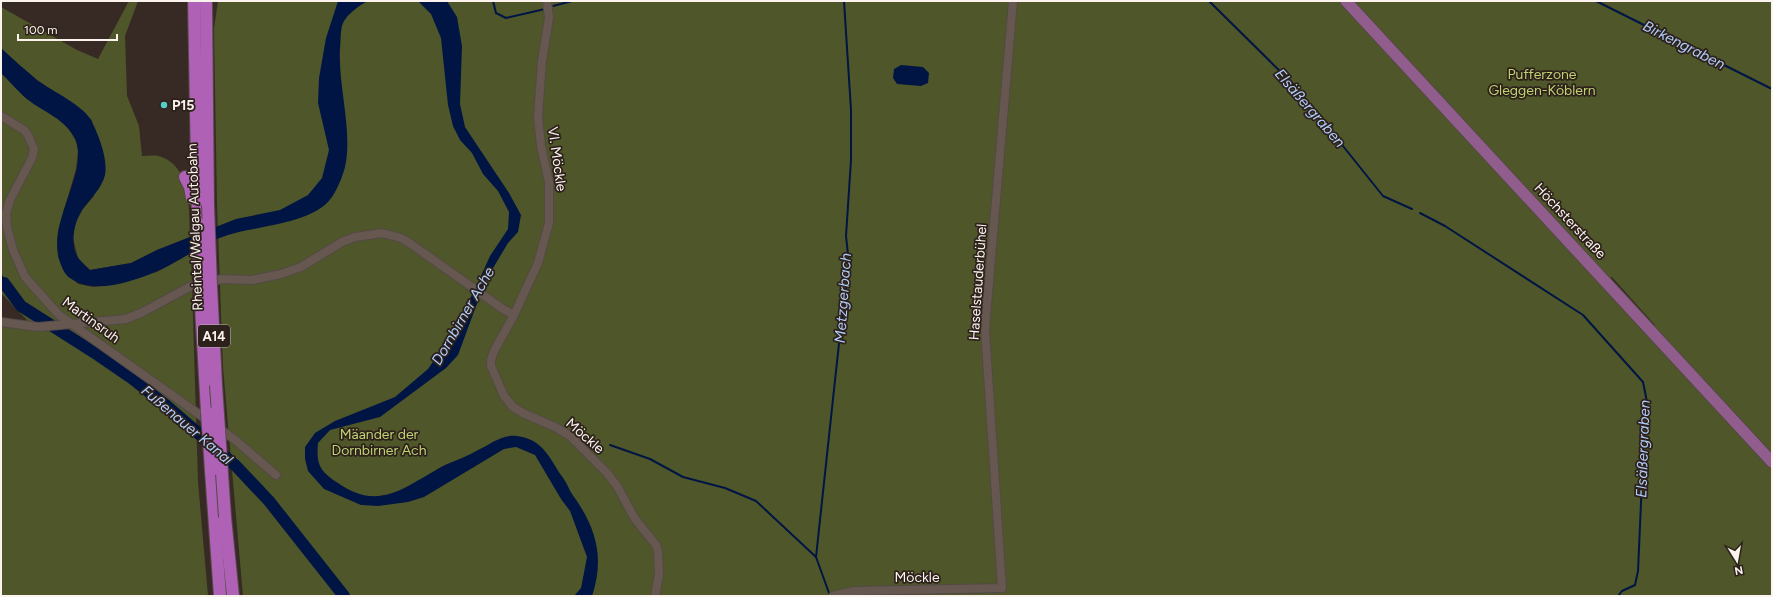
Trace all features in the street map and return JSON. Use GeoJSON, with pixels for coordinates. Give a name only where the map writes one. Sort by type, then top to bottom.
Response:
{"type":"FeatureCollection","features":[{"type":"Feature","properties":{"kind":"highway","name":"Rheintal/Walgau Autobahn"},"geometry":{"type":"LineString","coordinates":[[194,1],[199,207],[206,288],[220,596]]}},
{"type":"Feature","properties":{"kind":"highway","name":"Rheintal/Walgau Autobahn"},"geometry":{"type":"LineString","coordinates":[[206,1],[207,60],[199,207],[193,219],[198,223],[206,288]]}},
{"type":"Feature","properties":{"kind":"highway"},"geometry":{"type":"LineString","coordinates":[[207,60],[215,1]]}},
{"type":"Feature","properties":{"kind":"highway"},"geometry":{"type":"LineString","coordinates":[[185,177],[199,207]]}},
{"type":"Feature","properties":{"kind":"highway","name":"Rheintal/Walgau Autobahn"},"geometry":{"type":"LineString","coordinates":[[211,386],[232,596]]}},
{"type":"Feature","properties":{"kind":"main road","name":"Höchsterstraße"},"geometry":{"type":"LineString","coordinates":[[1346,1],[1772,462]]}},
{"type":"Feature","properties":{"kind":"street","name":"VI. Möckle"},"geometry":{"type":"LineString","coordinates":[[514,315],[538,262],[549,222],[549,182],[541,146],[538,117],[542,61],[549,18],[547,1]]}},
{"type":"Feature","properties":{"kind":"street","name":"Haselstauderbühel"},"geometry":{"type":"LineString","coordinates":[[1002,588],[985,329],[1013,1]]}},
{"type":"Feature","properties":{"kind":"street","name":"Martinsruh"},"geometry":{"type":"LineString","coordinates":[[1,116],[24,130],[28,135],[34,149],[32,158],[7,207],[8,227],[13,250],[25,278],[59,314],[234,439],[276,475]]}},
{"type":"Feature","properties":{"kind":"street"},"geometry":{"type":"LineString","coordinates":[[1,322],[41,327],[126,319],[143,312],[191,286],[222,279],[252,280],[281,274],[301,267],[342,242],[371,233],[387,233],[401,238],[456,277],[514,315]]}},
{"type":"Feature","properties":{"kind":"street","name":"Möckle"},"geometry":{"type":"LineString","coordinates":[[514,315],[490,360],[493,373],[498,384],[513,407],[555,427],[570,436],[607,473],[635,519],[656,545],[658,551],[658,574],[655,596]]}},
{"type":"Feature","properties":{"kind":"street","name":"Möckle"},"geometry":{"type":"LineString","coordinates":[[833,596],[854,591],[1002,588]]}},
{"type":"Feature","properties":{"kind":"green space"},"geometry":{"type":"Polygon","coordinates":[[[129,1],[138,1],[125,36],[127,96],[139,126],[142,156],[158,156],[169,161],[177,168],[183,178],[188,202],[190,237],[157,250],[131,263],[90,270],[78,258],[73,238],[75,224],[83,209],[94,196],[92,120],[70,102],[37,80],[1,50],[1,7],[77,50],[98,59],[129,1]]]}},
{"type":"Feature","properties":{"kind":"green space","name":"Mäander der Dornbirner Ach"},"geometry":{"type":"Polygon","coordinates":[[[218,1],[1343,1],[1772,466],[1772,596],[243,596],[223,367],[217,203],[214,29],[218,1]]]}},
{"type":"Feature","properties":{"kind":"green space","name":"Pufferzone Gleggen-Köblern"},"geometry":{"type":"Polygon","coordinates":[[[1351,1],[1772,1],[1772,455],[1653,327],[1655,325],[1612,277],[1609,279],[1351,1]]]}},
{"type":"Feature","properties":{"kind":"green space"},"geometry":{"type":"Polygon","coordinates":[[[1,73],[27,99],[57,118],[67,127],[76,140],[78,150],[76,169],[58,230],[57,243],[58,257],[63,269],[78,284],[93,287],[113,284],[157,272],[191,253],[198,482],[208,596],[1,596],[1,320],[27,323],[27,320],[1,293],[1,73]]]}},
{"type":"Feature","properties":{"kind":"water"},"geometry":{"type":"Polygon","coordinates":[[[338,1],[368,1],[347,16],[341,29],[340,64],[346,124],[347,153],[341,180],[327,203],[316,211],[288,222],[218,238],[164,268],[135,280],[112,285],[89,286],[68,277],[60,262],[57,247],[63,215],[77,167],[78,152],[75,139],[66,126],[54,116],[33,104],[1,73],[1,48],[37,80],[68,99],[82,110],[92,122],[97,134],[104,155],[106,169],[105,175],[99,189],[79,215],[73,241],[76,254],[90,270],[131,263],[157,250],[236,219],[280,210],[308,195],[322,178],[329,150],[318,103],[319,78],[326,38],[338,1]]]}},
{"type":"Feature","properties":{"kind":"water","name":"Dornbirner Ache"},"geometry":{"type":"Polygon","coordinates":[[[418,1],[447,1],[457,17],[462,46],[460,104],[465,127],[509,193],[521,215],[518,232],[508,243],[480,290],[478,301],[458,355],[446,368],[380,417],[330,430],[318,443],[320,467],[327,475],[353,492],[367,496],[380,496],[393,493],[406,487],[445,465],[506,436],[517,436],[531,440],[542,447],[550,457],[587,518],[592,530],[598,555],[598,568],[592,596],[574,596],[581,588],[587,557],[570,511],[561,499],[535,455],[516,447],[504,449],[424,497],[408,502],[378,506],[361,505],[324,489],[308,471],[305,459],[305,447],[315,433],[335,421],[395,397],[428,369],[453,332],[490,256],[508,229],[509,212],[498,191],[483,174],[472,153],[460,140],[453,126],[448,105],[441,38],[431,14],[418,1]]]}},
{"type":"Feature","properties":{"kind":"water"},"geometry":{"type":"Polygon","coordinates":[[[901,65],[923,67],[929,73],[928,83],[921,86],[897,84],[893,78],[894,69],[901,65]]]}},
{"type":"Feature","properties":{"kind":"waterway"},"geometry":{"type":"LineString","coordinates":[[493,1],[496,13],[506,18],[545,9]]}},
{"type":"Feature","properties":{"kind":"waterway"},"geometry":{"type":"LineString","coordinates":[[553,6],[572,1]]}},
{"type":"Feature","properties":{"kind":"waterway","name":"Metzgerbach"},"geometry":{"type":"LineString","coordinates":[[829,593],[816,557],[849,264],[846,236],[851,160],[851,110],[844,1]]}},
{"type":"Feature","properties":{"kind":"waterway","name":"Elsäßergraben"},"geometry":{"type":"LineString","coordinates":[[1209,1],[1295,86],[1383,196],[1412,209]]}},
{"type":"Feature","properties":{"kind":"waterway","name":"Birkengraben"},"geometry":{"type":"LineString","coordinates":[[1596,1],[1772,89]]}},
{"type":"Feature","properties":{"kind":"waterway","name":"Elsäßergraben"},"geometry":{"type":"LineString","coordinates":[[1420,213],[1445,226],[1583,315],[1643,382],[1647,402],[1641,427],[1643,457],[1638,571],[1635,585],[1622,591],[1618,596]]}},
{"type":"Feature","properties":{"kind":"waterway"},"geometry":{"type":"LineString","coordinates":[[1,274],[4,283]]}},
{"type":"Feature","properties":{"kind":"waterway","name":"Fußenauer Kanal"},"geometry":{"type":"LineString","coordinates":[[4,283],[21,306],[133,379],[236,466],[269,501],[344,596]]}},
{"type":"Feature","properties":{"kind":"waterway"},"geometry":{"type":"LineString","coordinates":[[610,445],[650,459],[683,477],[725,488],[756,501],[816,557]]}},
{"type":"Feature","properties":{"kind":"place","name":"P15"},"geometry":{"type":"Point","coordinates":[164,105]}}]}
